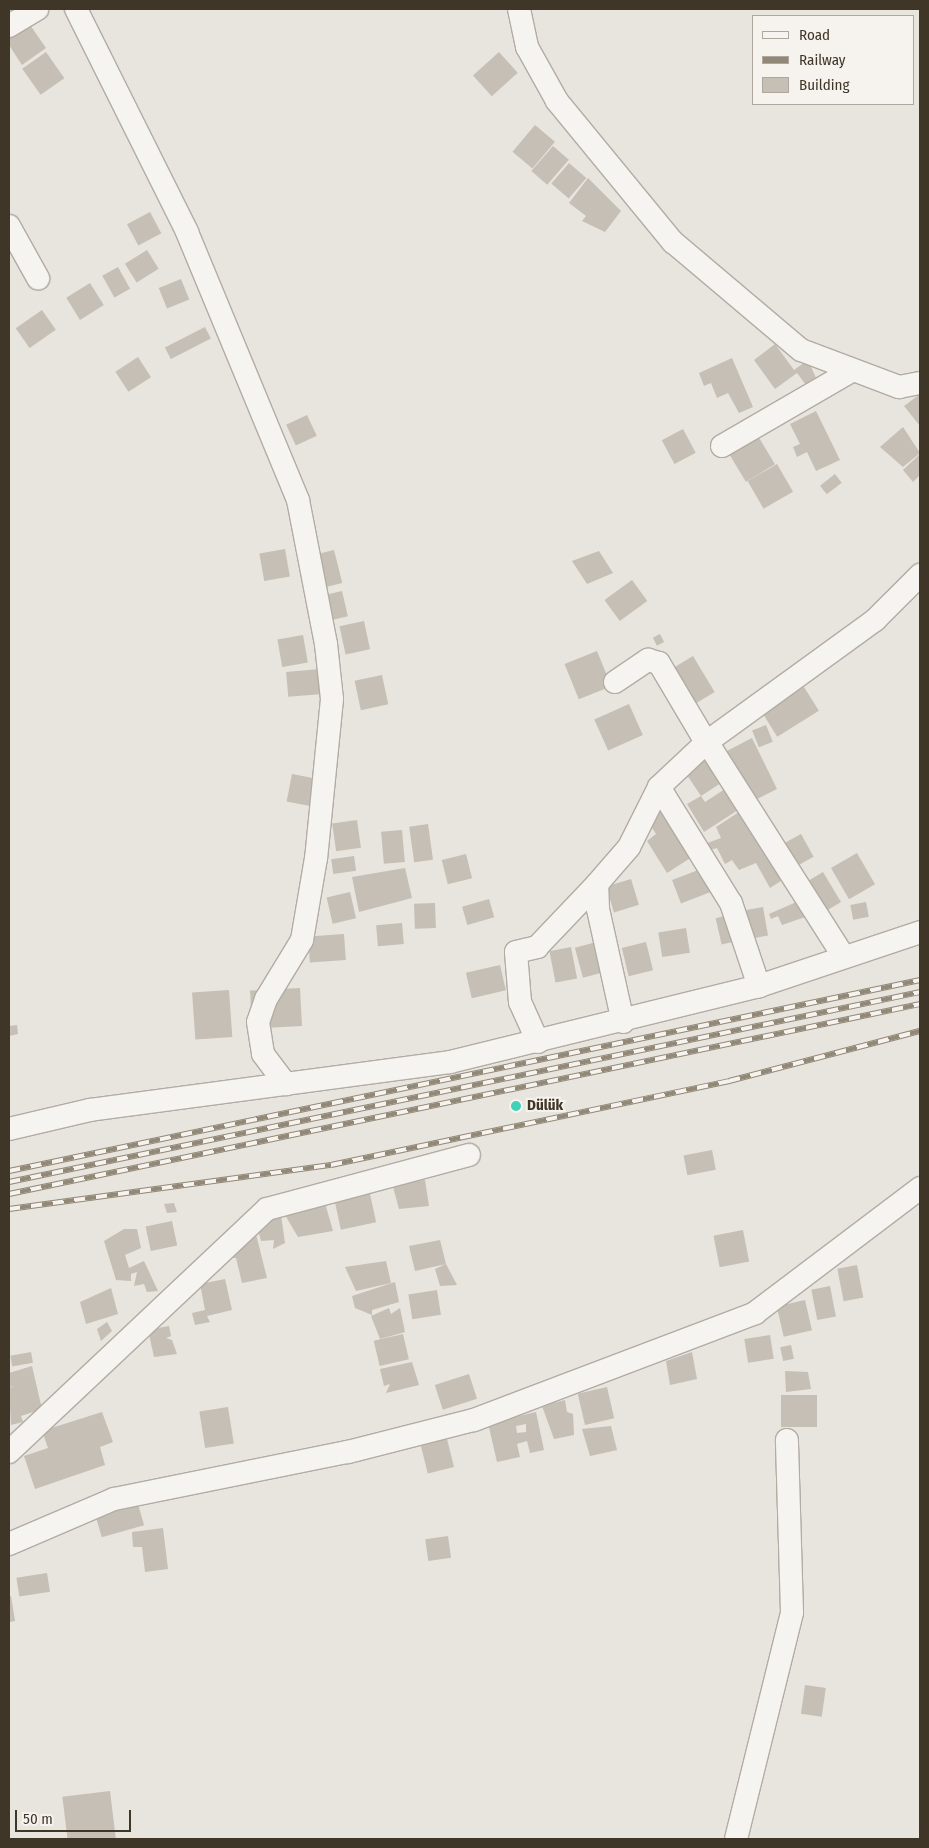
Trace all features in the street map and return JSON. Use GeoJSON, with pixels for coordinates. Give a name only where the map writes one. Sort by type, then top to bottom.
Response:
{"type":"FeatureCollection","features":[{"type":"Feature","properties":{"kind":"street"},"geometry":{"type":"LineString","coordinates":[[9,26],[37,9]]}},
{"type":"Feature","properties":{"kind":"street"},"geometry":{"type":"LineString","coordinates":[[76,9],[187,232],[298,500],[326,644],[332,699],[316,858],[302,940],[266,999],[258,1022],[263,1054],[286,1084]]}},
{"type":"Feature","properties":{"kind":"street"},"geometry":{"type":"LineString","coordinates":[[519,9],[527,47],[558,101],[673,242],[801,350],[899,387],[920,383]]}},
{"type":"Feature","properties":{"kind":"street"},"geometry":{"type":"LineString","coordinates":[[9,226],[38,278]]}},
{"type":"Feature","properties":{"kind":"street"},"geometry":{"type":"LineString","coordinates":[[722,446],[853,370]]}},
{"type":"Feature","properties":{"kind":"street"},"geometry":{"type":"LineString","coordinates":[[538,1042],[520,1002],[516,952],[537,947],[598,884],[629,847],[658,787],[707,743],[875,620],[920,575]]}},
{"type":"Feature","properties":{"kind":"street"},"geometry":{"type":"LineString","coordinates":[[615,682],[648,660],[659,663],[707,743],[844,957]]}},
{"type":"Feature","properties":{"kind":"street"},"geometry":{"type":"LineString","coordinates":[[658,787],[731,904],[760,986]]}},
{"type":"Feature","properties":{"kind":"street"},"geometry":{"type":"LineString","coordinates":[[598,884],[598,909],[624,1022]]}},
{"type":"Feature","properties":{"kind":"street"},"geometry":{"type":"LineString","coordinates":[[9,1129],[90,1110],[450,1062],[624,1022],[760,986],[920,932]]}},
{"type":"Feature","properties":{"kind":"street"},"geometry":{"type":"LineString","coordinates":[[9,1452],[267,1209],[469,1154]]}},
{"type":"Feature","properties":{"kind":"street"},"geometry":{"type":"LineString","coordinates":[[9,1544],[114,1499],[348,1452],[474,1420],[755,1313],[920,1188]]}},
{"type":"Feature","properties":{"kind":"street"},"geometry":{"type":"LineString","coordinates":[[736,1839],[792,1612],[787,1440]]}},
{"type":"Feature","properties":{"kind":"building"},"geometry":{"type":"Polygon","coordinates":[[[28,22],[46,48],[22,65],[9,45],[9,35],[28,22]]]}},
{"type":"Feature","properties":{"kind":"building"},"geometry":{"type":"Polygon","coordinates":[[[46,52],[64,78],[41,95],[22,69],[46,52]]]}},
{"type":"Feature","properties":{"kind":"building"},"geometry":{"type":"Polygon","coordinates":[[[499,52],[518,73],[492,96],[473,75],[499,52]]]}},
{"type":"Feature","properties":{"kind":"building"},"geometry":{"type":"Polygon","coordinates":[[[535,125],[555,142],[532,169],[513,152],[535,125]]]}},
{"type":"Feature","properties":{"kind":"building"},"geometry":{"type":"Polygon","coordinates":[[[553,146],[569,160],[547,185],[531,171],[553,146]]]}},
{"type":"Feature","properties":{"kind":"building"},"geometry":{"type":"Polygon","coordinates":[[[569,163],[586,178],[569,198],[551,183],[569,163]]]}},
{"type":"Feature","properties":{"kind":"building"},"geometry":{"type":"Polygon","coordinates":[[[588,178],[621,211],[605,232],[582,221],[586,216],[569,203],[588,178]]]}},
{"type":"Feature","properties":{"kind":"building"},"geometry":{"type":"Polygon","coordinates":[[[150,212],[161,233],[138,245],[127,224],[150,212]]]}},
{"type":"Feature","properties":{"kind":"building"},"geometry":{"type":"Polygon","coordinates":[[[147,250],[159,269],[137,282],[125,264],[147,250]]]}},
{"type":"Feature","properties":{"kind":"building"},"geometry":{"type":"Polygon","coordinates":[[[118,267],[130,289],[114,298],[102,276],[118,267]]]}},
{"type":"Feature","properties":{"kind":"building"},"geometry":{"type":"Polygon","coordinates":[[[181,279],[189,299],[167,308],[159,288],[181,279]]]}},
{"type":"Feature","properties":{"kind":"building"},"geometry":{"type":"Polygon","coordinates":[[[90,283],[104,305],[80,320],[66,298],[90,283]]]}},
{"type":"Feature","properties":{"kind":"building"},"geometry":{"type":"Polygon","coordinates":[[[42,310],[56,330],[30,348],[16,328],[42,310]]]}},
{"type":"Feature","properties":{"kind":"building"},"geometry":{"type":"Polygon","coordinates":[[[205,327],[211,339],[171,359],[165,347],[205,327]]]}},
{"type":"Feature","properties":{"kind":"building"},"geometry":{"type":"Polygon","coordinates":[[[775,344],[794,370],[808,360],[816,378],[806,385],[797,373],[775,389],[754,360],[775,344]]]}},
{"type":"Feature","properties":{"kind":"building"},"geometry":{"type":"Polygon","coordinates":[[[138,357],[151,377],[128,392],[115,372],[138,357]]]}},
{"type":"Feature","properties":{"kind":"building"},"geometry":{"type":"Polygon","coordinates":[[[732,358],[753,407],[739,413],[728,393],[717,398],[711,383],[704,386],[699,373],[732,358]]]}},
{"type":"Feature","properties":{"kind":"building"},"geometry":{"type":"Polygon","coordinates":[[[920,394],[920,426],[904,406],[920,394]]]}},
{"type":"Feature","properties":{"kind":"building"},"geometry":{"type":"Polygon","coordinates":[[[816,411],[840,460],[816,471],[807,452],[797,457],[793,447],[800,444],[790,424],[816,411]]]}},
{"type":"Feature","properties":{"kind":"building"},"geometry":{"type":"Polygon","coordinates":[[[307,415],[317,436],[296,446],[286,425],[307,415]]]}},
{"type":"Feature","properties":{"kind":"building"},"geometry":{"type":"Polygon","coordinates":[[[903,427],[920,453],[903,467],[880,447],[903,427]]]}},
{"type":"Feature","properties":{"kind":"building"},"geometry":{"type":"Polygon","coordinates":[[[683,429],[696,453],[674,464],[662,440],[683,429]]]}},
{"type":"Feature","properties":{"kind":"building"},"geometry":{"type":"Polygon","coordinates":[[[758,436],[775,464],[746,482],[729,454],[758,436]]]}},
{"type":"Feature","properties":{"kind":"building"},"geometry":{"type":"Polygon","coordinates":[[[920,454],[920,475],[913,482],[903,470],[920,454]]]}},
{"type":"Feature","properties":{"kind":"building"},"geometry":{"type":"Polygon","coordinates":[[[777,464],[793,492],[764,509],[748,481],[777,464]]]}},
{"type":"Feature","properties":{"kind":"building"},"geometry":{"type":"Polygon","coordinates":[[[835,474],[842,483],[827,494],[820,486],[835,474]]]}},
{"type":"Feature","properties":{"kind":"building"},"geometry":{"type":"Polygon","coordinates":[[[285,549],[290,577],[264,581],[259,554],[285,549]]]}},
{"type":"Feature","properties":{"kind":"building"},"geometry":{"type":"Polygon","coordinates":[[[334,550],[342,583],[321,588],[313,555],[334,550]]]}},
{"type":"Feature","properties":{"kind":"building"},"geometry":{"type":"Polygon","coordinates":[[[599,551],[613,573],[587,584],[572,561],[599,551]]]}},
{"type":"Feature","properties":{"kind":"building"},"geometry":{"type":"Polygon","coordinates":[[[632,580],[647,601],[620,621],[604,600],[632,580]]]}},
{"type":"Feature","properties":{"kind":"building"},"geometry":{"type":"Polygon","coordinates":[[[342,591],[348,616],[326,621],[321,596],[342,591]]]}},
{"type":"Feature","properties":{"kind":"building"},"geometry":{"type":"Polygon","coordinates":[[[364,621],[370,649],[346,655],[340,626],[364,621]]]}},
{"type":"Feature","properties":{"kind":"building"},"geometry":{"type":"Polygon","coordinates":[[[660,634],[664,642],[657,646],[653,638],[660,634]]]}},
{"type":"Feature","properties":{"kind":"building"},"geometry":{"type":"Polygon","coordinates":[[[303,635],[308,663],[282,667],[277,640],[303,635]]]}},
{"type":"Feature","properties":{"kind":"building"},"geometry":{"type":"Polygon","coordinates":[[[597,651],[611,686],[579,699],[565,664],[597,651]]]}},
{"type":"Feature","properties":{"kind":"building"},"geometry":{"type":"Polygon","coordinates":[[[693,656],[715,692],[691,706],[669,670],[693,656]]]}},
{"type":"Feature","properties":{"kind":"building"},"geometry":{"type":"Polygon","coordinates":[[[320,669],[322,694],[288,697],[286,672],[320,669]]]}},
{"type":"Feature","properties":{"kind":"building"},"geometry":{"type":"Polygon","coordinates":[[[382,675],[388,704],[361,710],[355,681],[382,675]]]}},
{"type":"Feature","properties":{"kind":"building"},"geometry":{"type":"Polygon","coordinates":[[[804,687],[819,711],[777,737],[762,713],[804,687]]]}},
{"type":"Feature","properties":{"kind":"building"},"geometry":{"type":"Polygon","coordinates":[[[629,704],[643,735],[608,751],[594,719],[629,704]]]}},
{"type":"Feature","properties":{"kind":"building"},"geometry":{"type":"Polygon","coordinates":[[[766,725],[773,742],[759,747],[752,731],[766,725]]]}},
{"type":"Feature","properties":{"kind":"building"},"geometry":{"type":"Polygon","coordinates":[[[752,738],[777,789],[755,800],[723,753],[752,738]]]}},
{"type":"Feature","properties":{"kind":"building"},"geometry":{"type":"Polygon","coordinates":[[[705,759],[721,783],[701,796],[685,772],[705,759]]]}},
{"type":"Feature","properties":{"kind":"building"},"geometry":{"type":"Polygon","coordinates":[[[292,774],[317,779],[311,806],[287,801],[292,774]]]}},
{"type":"Feature","properties":{"kind":"building"},"geometry":{"type":"Polygon","coordinates":[[[725,789],[738,810],[704,832],[687,804],[701,796],[705,802],[725,789]]]}},
{"type":"Feature","properties":{"kind":"building"},"geometry":{"type":"Polygon","coordinates":[[[662,810],[692,857],[667,873],[647,841],[656,834],[647,820],[662,810]]]}},
{"type":"Feature","properties":{"kind":"building"},"geometry":{"type":"Polygon","coordinates":[[[739,812],[766,857],[770,855],[787,877],[770,888],[756,863],[739,870],[732,860],[725,864],[717,848],[706,851],[702,845],[721,838],[716,827],[739,812]]]}},
{"type":"Feature","properties":{"kind":"building"},"geometry":{"type":"Polygon","coordinates":[[[357,820],[361,848],[336,851],[332,823],[357,820]]]}},
{"type":"Feature","properties":{"kind":"building"},"geometry":{"type":"Polygon","coordinates":[[[428,824],[433,860],[414,862],[409,827],[428,824]]]}},
{"type":"Feature","properties":{"kind":"building"},"geometry":{"type":"Polygon","coordinates":[[[402,830],[405,862],[384,864],[381,832],[402,830]]]}},
{"type":"Feature","properties":{"kind":"building"},"geometry":{"type":"Polygon","coordinates":[[[801,834],[814,857],[791,869],[778,847],[801,834]]]}},
{"type":"Feature","properties":{"kind":"building"},"geometry":{"type":"Polygon","coordinates":[[[857,853],[875,884],[849,899],[831,868],[857,853]]]}},
{"type":"Feature","properties":{"kind":"building"},"geometry":{"type":"Polygon","coordinates":[[[466,854],[472,878],[448,884],[442,860],[466,854]]]}},
{"type":"Feature","properties":{"kind":"building"},"geometry":{"type":"Polygon","coordinates":[[[354,856],[356,871],[333,874],[331,859],[354,856]]]}},
{"type":"Feature","properties":{"kind":"building"},"geometry":{"type":"Polygon","coordinates":[[[405,868],[412,898],[359,912],[352,877],[405,868]]]}},
{"type":"Feature","properties":{"kind":"building"},"geometry":{"type":"Polygon","coordinates":[[[701,869],[710,892],[681,903],[672,880],[701,869]]]}},
{"type":"Feature","properties":{"kind":"building"},"geometry":{"type":"Polygon","coordinates":[[[823,872],[841,902],[820,914],[802,884],[823,872]]]}},
{"type":"Feature","properties":{"kind":"building"},"geometry":{"type":"Polygon","coordinates":[[[631,879],[639,905],[614,912],[606,887],[631,879]]]}},
{"type":"Feature","properties":{"kind":"building"},"geometry":{"type":"Polygon","coordinates":[[[350,892],[356,918],[333,924],[327,897],[350,892]]]}},
{"type":"Feature","properties":{"kind":"building"},"geometry":{"type":"Polygon","coordinates":[[[489,899],[494,917],[467,925],[462,907],[489,899]]]}},
{"type":"Feature","properties":{"kind":"building"},"geometry":{"type":"Polygon","coordinates":[[[801,900],[808,916],[782,925],[778,916],[771,919],[769,914],[801,900]]]}},
{"type":"Feature","properties":{"kind":"building"},"geometry":{"type":"Polygon","coordinates":[[[866,902],[869,917],[853,920],[850,905],[866,902]]]}},
{"type":"Feature","properties":{"kind":"building"},"geometry":{"type":"Polygon","coordinates":[[[435,903],[436,928],[415,929],[414,904],[435,903]]]}},
{"type":"Feature","properties":{"kind":"building"},"geometry":{"type":"Polygon","coordinates":[[[763,907],[768,936],[750,939],[745,910],[763,907]]]}},
{"type":"Feature","properties":{"kind":"building"},"geometry":{"type":"Polygon","coordinates":[[[738,913],[744,939],[722,944],[716,918],[738,913]]]}},
{"type":"Feature","properties":{"kind":"building"},"geometry":{"type":"Polygon","coordinates":[[[402,923],[404,944],[378,946],[376,925],[402,923]]]}},
{"type":"Feature","properties":{"kind":"building"},"geometry":{"type":"Polygon","coordinates":[[[686,928],[690,953],[662,957],[658,932],[686,928]]]}},
{"type":"Feature","properties":{"kind":"building"},"geometry":{"type":"Polygon","coordinates":[[[344,934],[346,960],[310,962],[308,937],[344,934]]]}},
{"type":"Feature","properties":{"kind":"building"},"geometry":{"type":"Polygon","coordinates":[[[600,941],[608,971],[583,978],[575,948],[600,941]]]}},
{"type":"Feature","properties":{"kind":"building"},"geometry":{"type":"Polygon","coordinates":[[[646,942],[653,970],[629,976],[622,948],[646,942]]]}},
{"type":"Feature","properties":{"kind":"building"},"geometry":{"type":"Polygon","coordinates":[[[571,947],[577,978],[556,983],[549,951],[571,947]]]}},
{"type":"Feature","properties":{"kind":"building"},"geometry":{"type":"Polygon","coordinates":[[[500,965],[506,990],[472,998],[466,973],[500,965]]]}},
{"type":"Feature","properties":{"kind":"building"},"geometry":{"type":"Polygon","coordinates":[[[300,988],[302,1026],[252,1029],[250,991],[300,988]]]}},
{"type":"Feature","properties":{"kind":"building"},"geometry":{"type":"Polygon","coordinates":[[[229,990],[232,1037],[195,1039],[192,993],[229,990]]]}},
{"type":"Feature","properties":{"kind":"building"},"geometry":{"type":"Polygon","coordinates":[[[17,1025],[18,1034],[9,1036],[9,1026],[17,1025]]]}},
{"type":"Feature","properties":{"kind":"building"},"geometry":{"type":"Polygon","coordinates":[[[712,1150],[716,1170],[687,1175],[684,1156],[712,1150]]]}},
{"type":"Feature","properties":{"kind":"building"},"geometry":{"type":"Polygon","coordinates":[[[425,1180],[429,1206],[399,1209],[392,1183],[425,1180]]]}},
{"type":"Feature","properties":{"kind":"building"},"geometry":{"type":"Polygon","coordinates":[[[369,1189],[376,1222],[341,1230],[334,1196],[369,1189]]]}},
{"type":"Feature","properties":{"kind":"building"},"geometry":{"type":"Polygon","coordinates":[[[174,1203],[177,1212],[167,1213],[164,1204],[174,1203]]]}},
{"type":"Feature","properties":{"kind":"building"},"geometry":{"type":"Polygon","coordinates":[[[325,1203],[333,1231],[298,1237],[285,1215],[325,1203]]]}},
{"type":"Feature","properties":{"kind":"building"},"geometry":{"type":"Polygon","coordinates":[[[281,1215],[285,1243],[273,1249],[274,1240],[261,1241],[256,1222],[281,1215]]]}},
{"type":"Feature","properties":{"kind":"building"},"geometry":{"type":"Polygon","coordinates":[[[172,1221],[177,1245],[151,1251],[146,1227],[172,1221]]]}},
{"type":"Feature","properties":{"kind":"building"},"geometry":{"type":"Polygon","coordinates":[[[254,1226],[267,1278],[242,1283],[236,1258],[226,1258],[254,1226]]]}},
{"type":"Feature","properties":{"kind":"building"},"geometry":{"type":"Polygon","coordinates":[[[124,1229],[137,1229],[141,1248],[125,1255],[129,1268],[144,1261],[158,1291],[147,1292],[144,1284],[134,1286],[137,1272],[131,1274],[131,1281],[116,1280],[104,1241],[124,1229]]]}},
{"type":"Feature","properties":{"kind":"building"},"geometry":{"type":"Polygon","coordinates":[[[743,1230],[749,1261],[720,1267],[714,1236],[743,1230]]]}},
{"type":"Feature","properties":{"kind":"building"},"geometry":{"type":"Polygon","coordinates":[[[440,1240],[446,1264],[415,1271],[409,1246],[440,1240]]]}},
{"type":"Feature","properties":{"kind":"building"},"geometry":{"type":"Polygon","coordinates":[[[386,1261],[391,1283],[356,1291],[345,1267],[386,1261]]]}},
{"type":"Feature","properties":{"kind":"building"},"geometry":{"type":"Polygon","coordinates":[[[446,1264],[457,1285],[440,1286],[435,1269],[446,1264]]]}},
{"type":"Feature","properties":{"kind":"building"},"geometry":{"type":"Polygon","coordinates":[[[857,1265],[863,1297],[844,1301],[837,1269],[857,1265]]]}},
{"type":"Feature","properties":{"kind":"building"},"geometry":{"type":"Polygon","coordinates":[[[225,1279],[232,1310],[207,1316],[210,1322],[195,1325],[192,1313],[205,1310],[200,1284],[225,1279]]]}},
{"type":"Feature","properties":{"kind":"building"},"geometry":{"type":"Polygon","coordinates":[[[395,1282],[399,1302],[372,1310],[372,1315],[355,1308],[352,1296],[395,1282]]]}},
{"type":"Feature","properties":{"kind":"building"},"geometry":{"type":"Polygon","coordinates":[[[830,1286],[836,1316],[817,1320],[811,1290],[830,1286]]]}},
{"type":"Feature","properties":{"kind":"building"},"geometry":{"type":"Polygon","coordinates":[[[111,1288],[118,1314],[86,1324],[80,1302],[111,1288]]]}},
{"type":"Feature","properties":{"kind":"building"},"geometry":{"type":"Polygon","coordinates":[[[437,1290],[441,1315],[412,1319],[408,1295],[437,1290]]]}},
{"type":"Feature","properties":{"kind":"building"},"geometry":{"type":"Polygon","coordinates":[[[805,1300],[812,1330],[784,1337],[777,1307],[805,1300]]]}},
{"type":"Feature","properties":{"kind":"building"},"geometry":{"type":"Polygon","coordinates":[[[389,1308],[391,1314],[400,1308],[405,1332],[380,1339],[371,1316],[389,1308]]]}},
{"type":"Feature","properties":{"kind":"building"},"geometry":{"type":"Polygon","coordinates":[[[107,1322],[112,1331],[101,1341],[97,1329],[107,1322]]]}},
{"type":"Feature","properties":{"kind":"building"},"geometry":{"type":"Polygon","coordinates":[[[169,1326],[171,1336],[166,1338],[172,1340],[177,1354],[154,1357],[148,1330],[169,1326]]]}},
{"type":"Feature","properties":{"kind":"building"},"geometry":{"type":"Polygon","coordinates":[[[403,1334],[409,1359],[380,1366],[374,1341],[403,1334]]]}},
{"type":"Feature","properties":{"kind":"building"},"geometry":{"type":"Polygon","coordinates":[[[770,1335],[774,1359],[748,1363],[744,1339],[770,1335]]]}},
{"type":"Feature","properties":{"kind":"building"},"geometry":{"type":"Polygon","coordinates":[[[791,1345],[794,1359],[783,1361],[780,1347],[791,1345]]]}},
{"type":"Feature","properties":{"kind":"building"},"geometry":{"type":"Polygon","coordinates":[[[31,1352],[33,1363],[12,1366],[10,1356],[31,1352]]]}},
{"type":"Feature","properties":{"kind":"building"},"geometry":{"type":"Polygon","coordinates":[[[692,1352],[697,1379],[670,1385],[666,1361],[692,1352]]]}},
{"type":"Feature","properties":{"kind":"building"},"geometry":{"type":"Polygon","coordinates":[[[412,1362],[419,1385],[386,1393],[390,1384],[384,1386],[380,1369],[412,1362]]]}},
{"type":"Feature","properties":{"kind":"building"},"geometry":{"type":"Polygon","coordinates":[[[32,1366],[42,1409],[21,1416],[23,1422],[11,1425],[9,1388],[14,1386],[9,1387],[9,1373],[32,1366]]]}},
{"type":"Feature","properties":{"kind":"building"},"geometry":{"type":"Polygon","coordinates":[[[785,1371],[808,1372],[811,1389],[786,1392],[785,1371]]]}},
{"type":"Feature","properties":{"kind":"building"},"geometry":{"type":"Polygon","coordinates":[[[469,1374],[477,1399],[443,1410],[435,1385],[469,1374]]]}},
{"type":"Feature","properties":{"kind":"building"},"geometry":{"type":"Polygon","coordinates":[[[607,1387],[614,1418],[585,1425],[578,1394],[607,1387]]]}},
{"type":"Feature","properties":{"kind":"building"},"geometry":{"type":"Polygon","coordinates":[[[781,1395],[817,1395],[817,1427],[781,1427],[781,1395]]]}},
{"type":"Feature","properties":{"kind":"building"},"geometry":{"type":"Polygon","coordinates":[[[565,1400],[567,1412],[573,1414],[574,1435],[554,1439],[542,1406],[565,1400]]]}},
{"type":"Feature","properties":{"kind":"building"},"geometry":{"type":"Polygon","coordinates":[[[228,1407],[234,1444],[205,1448],[199,1412],[228,1407]]]}},
{"type":"Feature","properties":{"kind":"building"},"geometry":{"type":"Polygon","coordinates":[[[102,1412],[113,1442],[100,1447],[105,1465],[35,1489],[24,1456],[48,1448],[42,1431],[102,1412]]]}},
{"type":"Feature","properties":{"kind":"building"},"geometry":{"type":"Polygon","coordinates":[[[536,1412],[544,1450],[530,1453],[527,1441],[517,1444],[520,1457],[497,1462],[488,1423],[536,1412]],[[526,1424],[516,1426],[517,1433],[526,1432],[526,1424]]]}},
{"type":"Feature","properties":{"kind":"building"},"geometry":{"type":"Polygon","coordinates":[[[611,1426],[617,1450],[590,1456],[582,1429],[611,1426]]]}},
{"type":"Feature","properties":{"kind":"building"},"geometry":{"type":"Polygon","coordinates":[[[446,1435],[454,1467],[428,1474],[420,1442],[446,1435]]]}},
{"type":"Feature","properties":{"kind":"building"},"geometry":{"type":"Polygon","coordinates":[[[138,1504],[144,1525],[102,1537],[96,1516],[138,1504]]]}},
{"type":"Feature","properties":{"kind":"building"},"geometry":{"type":"Polygon","coordinates":[[[163,1528],[168,1569],[145,1572],[142,1547],[133,1547],[132,1532],[163,1528]]]}},
{"type":"Feature","properties":{"kind":"building"},"geometry":{"type":"Polygon","coordinates":[[[448,1536],[451,1558],[428,1561],[425,1539],[448,1536]]]}},
{"type":"Feature","properties":{"kind":"building"},"geometry":{"type":"Polygon","coordinates":[[[47,1573],[50,1592],[19,1597],[16,1578],[47,1573]]]}},
{"type":"Feature","properties":{"kind":"building"},"geometry":{"type":"Polygon","coordinates":[[[11,1596],[15,1621],[9,1622],[9,1597],[11,1596]]]}},
{"type":"Feature","properties":{"kind":"building"},"geometry":{"type":"Polygon","coordinates":[[[805,1685],[826,1688],[822,1717],[801,1714],[805,1685]]]}},
{"type":"Feature","properties":{"kind":"building"},"geometry":{"type":"Polygon","coordinates":[[[110,1791],[116,1839],[68,1839],[62,1797],[110,1791]]]}},
{"type":"Feature","properties":{"kind":"railway"},"geometry":{"type":"LineString","coordinates":[[9,1171],[920,980]]}},
{"type":"Feature","properties":{"kind":"railway"},"geometry":{"type":"LineString","coordinates":[[9,1182],[920,992]]}},
{"type":"Feature","properties":{"kind":"railway"},"geometry":{"type":"LineString","coordinates":[[9,1194],[920,1004]]}},
{"type":"Feature","properties":{"kind":"railway"},"geometry":{"type":"LineString","coordinates":[[9,1209],[331,1165],[729,1081],[920,1031]]}},
{"type":"Feature","properties":{"kind":"place","name":"Dülük"},"geometry":{"type":"Point","coordinates":[516,1106]}}]}
